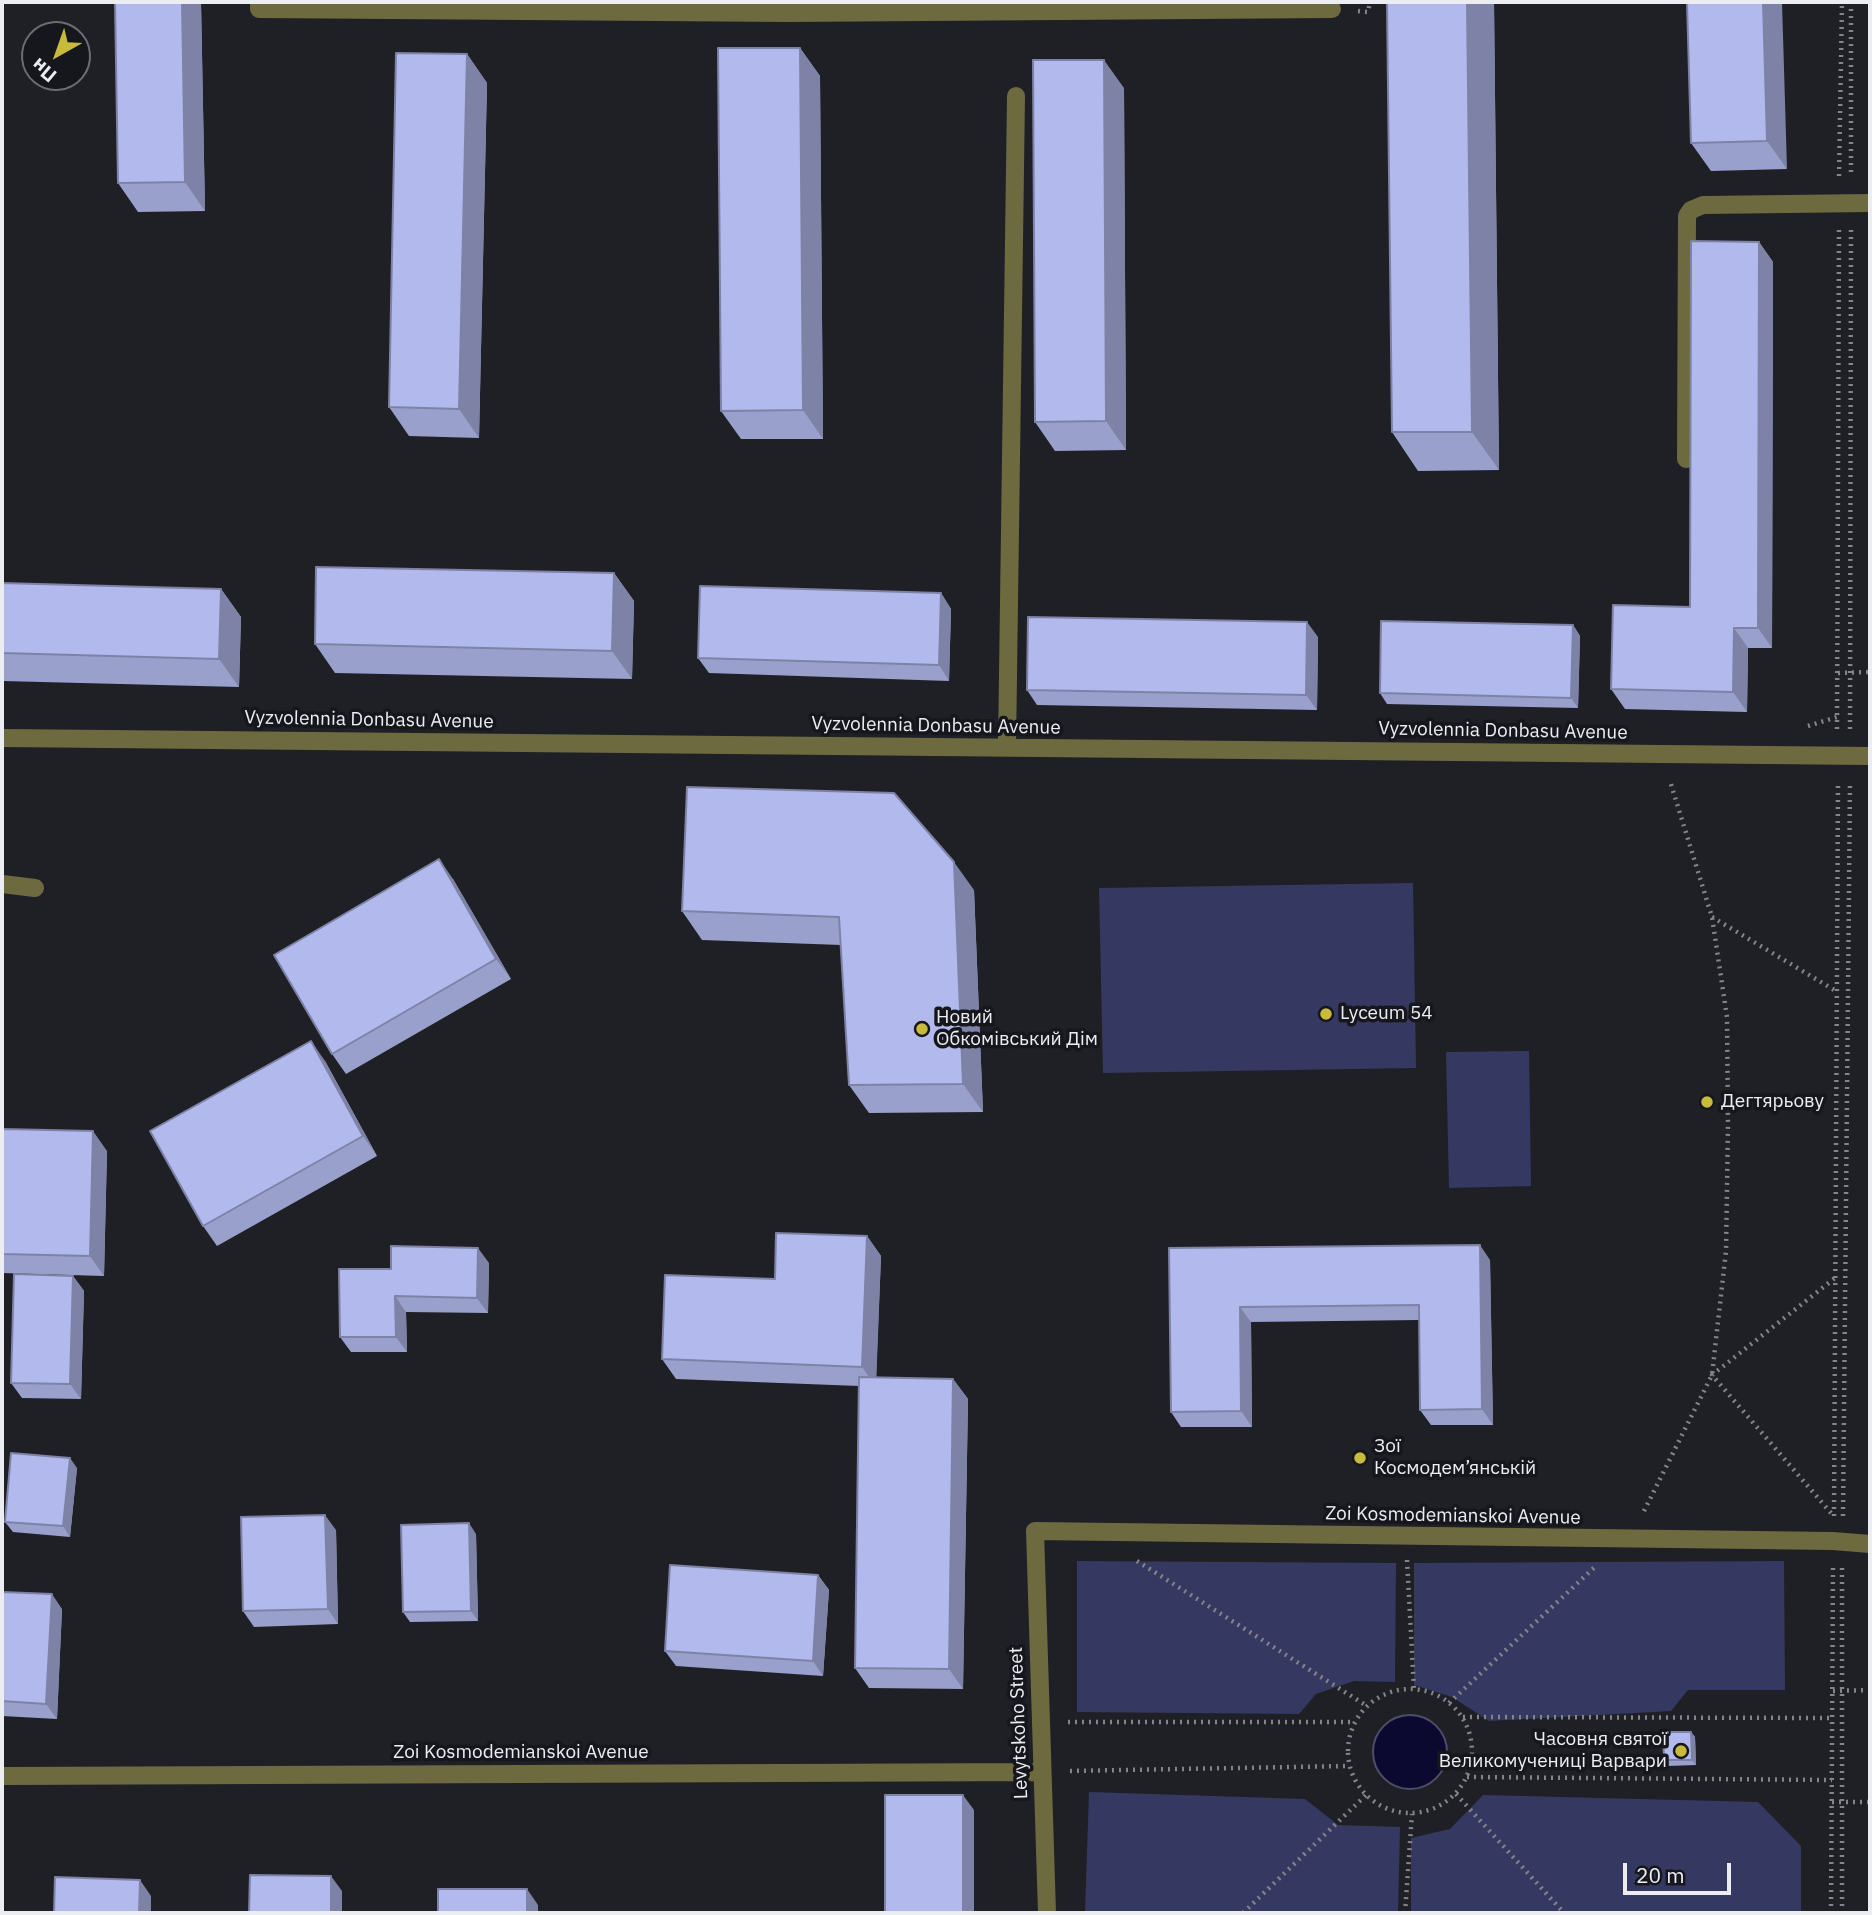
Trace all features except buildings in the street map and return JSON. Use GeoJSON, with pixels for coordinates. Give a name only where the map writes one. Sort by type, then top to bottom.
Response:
{"type":"FeatureCollection","features":[{"type":"Feature","properties":{"kind":"street"},"geometry":{"type":"LineString","coordinates":[[259,2],[259,9],[608,12],[1332,9]]}},
{"type":"Feature","properties":{"kind":"street"},"geometry":{"type":"LineString","coordinates":[[1007,747],[1016,96]]}},
{"type":"Feature","properties":{"kind":"street"},"geometry":{"type":"LineString","coordinates":[[1686,459],[1687,216],[1691,210],[1703,205],[1870,203]]}},
{"type":"Feature","properties":{"kind":"street","name":"Vyzvolennia Donbasu Avenue"},"geometry":{"type":"LineString","coordinates":[[2,737],[1870,756]]}},
{"type":"Feature","properties":{"kind":"street"},"geometry":{"type":"LineString","coordinates":[[2,884],[35,888]]}},
{"type":"Feature","properties":{"kind":"street","name":"Zoi Kosmodemianskoi Avenue"},"geometry":{"type":"LineString","coordinates":[[1035,1531],[1870,1544]]}},
{"type":"Feature","properties":{"kind":"street","name":"Levytskoho Street"},"geometry":{"type":"LineString","coordinates":[[1035,1531],[1047,1913]]}},
{"type":"Feature","properties":{"kind":"street","name":"Zoi Kosmodemianskoi Avenue"},"geometry":{"type":"LineString","coordinates":[[2,1776],[1041,1772]]}},
{"type":"Feature","properties":{"kind":"path"},"geometry":{"type":"LineString","coordinates":[[1831,1913],[1832,1691],[1838,1542],[1834,1516],[1836,992],[1843,756],[1850,673],[1842,2]]}},
{"type":"Feature","properties":{"kind":"path"},"geometry":{"type":"LineString","coordinates":[[1842,1913],[1842,1691],[1838,1542],[1843,756],[1838,673],[1845,203],[1851,2]]}},
{"type":"Feature","properties":{"kind":"path"},"geometry":{"type":"LineString","coordinates":[[1838,673],[1870,673]]}},
{"type":"Feature","properties":{"kind":"path"},"geometry":{"type":"LineString","coordinates":[[1449,1703],[1625,1539],[1642,1516],[1712,1375],[1726,1251],[1727,1017],[1712,917],[1661,754]]}},
{"type":"Feature","properties":{"kind":"path"},"geometry":{"type":"LineString","coordinates":[[1712,917],[1836,992]]}},
{"type":"Feature","properties":{"kind":"path"},"geometry":{"type":"LineString","coordinates":[[1712,1375],[1835,1278]]}},
{"type":"Feature","properties":{"kind":"path"},"geometry":{"type":"LineString","coordinates":[[1712,1375],[1834,1516]]}},
{"type":"Feature","properties":{"kind":"path"},"geometry":{"type":"LineString","coordinates":[[1406,1536],[1414,1689]]}},
{"type":"Feature","properties":{"kind":"path"},"geometry":{"type":"LineString","coordinates":[[1137,1561],[1367,1706]]}},
{"type":"Feature","properties":{"kind":"path"},"geometry":{"type":"LineString","coordinates":[[1414,1689],[1434,1693],[1463,1717],[1471,1739],[1472,1760],[1468,1777],[1456,1794],[1437,1808],[1412,1814],[1387,1810],[1366,1796],[1353,1778],[1349,1766],[1348,1745],[1354,1722],[1367,1706],[1386,1694],[1414,1689]]}},
{"type":"Feature","properties":{"kind":"path"},"geometry":{"type":"LineString","coordinates":[[1832,1691],[1870,1690]]}},
{"type":"Feature","properties":{"kind":"path"},"geometry":{"type":"LineString","coordinates":[[1463,1717],[1832,1718]]}},
{"type":"Feature","properties":{"kind":"path"},"geometry":{"type":"LineString","coordinates":[[1040,1722],[1354,1722]]}},
{"type":"Feature","properties":{"kind":"path"},"geometry":{"type":"LineString","coordinates":[[1041,1772],[1349,1766]]}},
{"type":"Feature","properties":{"kind":"path"},"geometry":{"type":"LineString","coordinates":[[1468,1777],[1832,1780]]}},
{"type":"Feature","properties":{"kind":"path"},"geometry":{"type":"LineString","coordinates":[[1456,1794],[1564,1913]]}},
{"type":"Feature","properties":{"kind":"path"},"geometry":{"type":"LineString","coordinates":[[1243,1913],[1366,1796]]}},
{"type":"Feature","properties":{"kind":"path"},"geometry":{"type":"LineString","coordinates":[[1832,1802],[1870,1802]]}},
{"type":"Feature","properties":{"kind":"path"},"geometry":{"type":"LineString","coordinates":[[1405,1913],[1412,1814]]}},
{"type":"Feature","properties":{"kind":"shaded area"},"geometry":{"type":"Polygon","coordinates":[[[1413,883],[1416,1068],[1103,1073],[1099,888],[1413,883]]]}},
{"type":"Feature","properties":{"kind":"shaded area"},"geometry":{"type":"Polygon","coordinates":[[[1529,1051],[1531,1186],[1449,1188],[1446,1052],[1529,1051]]]}},
{"type":"Feature","properties":{"kind":"shaded area"},"geometry":{"type":"Polygon","coordinates":[[[1077,1561],[1396,1563],[1395,1682],[1354,1681],[1316,1694],[1299,1714],[1077,1712],[1077,1561]]]}},
{"type":"Feature","properties":{"kind":"shaded area"},"geometry":{"type":"Polygon","coordinates":[[[1784,1561],[1785,1690],[1688,1690],[1671,1711],[1489,1721],[1452,1697],[1414,1685],[1414,1563],[1784,1561]]]}},
{"type":"Feature","properties":{"kind":"shaded area"},"geometry":{"type":"Polygon","coordinates":[[[1403,1715],[1417,1715],[1431,1721],[1441,1731],[1447,1752],[1441,1773],[1431,1783],[1417,1789],[1403,1789],[1389,1783],[1379,1773],[1373,1759],[1373,1745],[1379,1731],[1389,1721],[1403,1715]]]}},
{"type":"Feature","properties":{"kind":"shaded area"},"geometry":{"type":"Polygon","coordinates":[[[1089,1792],[1305,1799],[1338,1825],[1400,1827],[1398,1913],[1085,1913],[1089,1792]]]}},
{"type":"Feature","properties":{"kind":"shaded area"},"geometry":{"type":"Polygon","coordinates":[[[1483,1795],[1758,1802],[1801,1846],[1801,1913],[1411,1913],[1411,1838],[1450,1829],[1483,1795]]]}},
{"type":"Feature","properties":{"kind":"place","name":"Lyceum 54"},"geometry":{"type":"Point","coordinates":[1326,1014]}},
{"type":"Feature","properties":{"kind":"place","name":"Новий Обкомівський Дім"},"geometry":{"type":"Point","coordinates":[922,1029]}},
{"type":"Feature","properties":{"kind":"place","name":"Дегтярьову"},"geometry":{"type":"Point","coordinates":[1707,1102]}},
{"type":"Feature","properties":{"kind":"place","name":"Зої Космодем’янській"},"geometry":{"type":"Point","coordinates":[1360,1458]}},
{"type":"Feature","properties":{"kind":"place","name":"Часовня святої Великомучениці Варвари"},"geometry":{"type":"Point","coordinates":[1681,1751]}}]}
